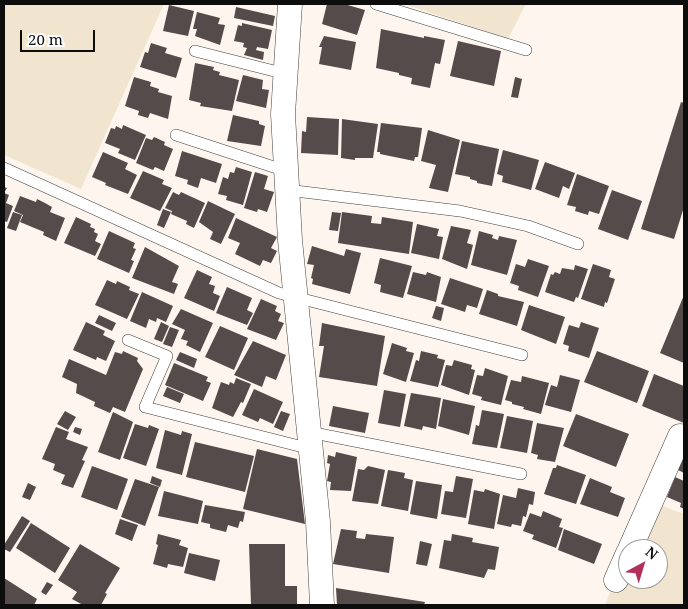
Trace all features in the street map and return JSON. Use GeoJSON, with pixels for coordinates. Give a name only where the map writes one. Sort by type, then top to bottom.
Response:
{"type":"FeatureCollection","features":[{"type":"Feature","properties":{"kind":"street"},"geometry":{"type":"LineString","coordinates":[[290,4],[283,114],[296,298],[318,522],[322,605]]}},
{"type":"Feature","properties":{"kind":"street"},"geometry":{"type":"LineString","coordinates":[[634,539],[680,436],[684,438]]}},
{"type":"Feature","properties":{"kind":"street"},"geometry":{"type":"LineString","coordinates":[[616,580],[618,576]]}},
{"type":"Feature","properties":{"kind":"lane"},"geometry":{"type":"LineString","coordinates":[[376,4],[526,50]]}},
{"type":"Feature","properties":{"kind":"lane"},"geometry":{"type":"LineString","coordinates":[[194,51],[286,74]]}},
{"type":"Feature","properties":{"kind":"lane"},"geometry":{"type":"LineString","coordinates":[[176,136],[287,180],[460,211],[528,226],[578,244]]}},
{"type":"Feature","properties":{"kind":"lane"},"geometry":{"type":"LineString","coordinates":[[4,168],[296,298],[522,355]]}},
{"type":"Feature","properties":{"kind":"lane"},"geometry":{"type":"LineString","coordinates":[[128,340],[166,356],[145,406],[310,441],[521,474]]}},
{"type":"Feature","properties":{"kind":"shaded area"},"geometry":{"type":"Polygon","coordinates":[[[4,4],[164,4],[81,189],[4,155],[4,4]]]}},
{"type":"Feature","properties":{"kind":"shaded area"},"geometry":{"type":"Polygon","coordinates":[[[404,4],[526,4],[508,39],[404,4]]]}},
{"type":"Feature","properties":{"kind":"shaded area"},"geometry":{"type":"Polygon","coordinates":[[[660,505],[684,514],[684,605],[605,605],[612,588],[621,592],[622,589],[668,589],[668,539],[645,539],[660,505]]]}},
{"type":"Feature","properties":{"kind":"building"},"geometry":{"type":"Polygon","coordinates":[[[327,4],[344,4],[365,10],[357,35],[322,24],[327,4]]]}},
{"type":"Feature","properties":{"kind":"building"},"geometry":{"type":"Polygon","coordinates":[[[169,5],[194,11],[188,36],[163,31],[169,5]]]}},
{"type":"Feature","properties":{"kind":"building"},"geometry":{"type":"Polygon","coordinates":[[[236,7],[275,16],[273,26],[234,18],[236,7]]]}},
{"type":"Feature","properties":{"kind":"building"},"geometry":{"type":"Polygon","coordinates":[[[197,12],[220,18],[218,24],[225,25],[220,45],[195,36],[197,29],[193,29],[197,12]]]}},
{"type":"Feature","properties":{"kind":"building"},"geometry":{"type":"Polygon","coordinates":[[[242,23],[272,30],[268,49],[257,47],[256,50],[264,52],[263,60],[244,55],[247,48],[243,47],[244,43],[234,41],[238,25],[242,26],[242,23]]]}},
{"type":"Feature","properties":{"kind":"building"},"geometry":{"type":"Polygon","coordinates":[[[381,29],[424,38],[424,36],[445,40],[440,64],[435,63],[430,88],[411,84],[412,78],[399,75],[399,73],[376,68],[381,29]]]}},
{"type":"Feature","properties":{"kind":"building"},"geometry":{"type":"Polygon","coordinates":[[[324,36],[356,42],[351,70],[319,64],[322,47],[319,47],[324,36]]]}},
{"type":"Feature","properties":{"kind":"building"},"geometry":{"type":"Polygon","coordinates":[[[458,41],[501,51],[494,86],[450,76],[458,41]]]}},
{"type":"Feature","properties":{"kind":"building"},"geometry":{"type":"Polygon","coordinates":[[[151,43],[167,48],[165,53],[182,58],[176,78],[140,67],[145,52],[148,53],[151,43]]]}},
{"type":"Feature","properties":{"kind":"building"},"geometry":{"type":"Polygon","coordinates":[[[195,63],[214,67],[213,70],[220,72],[219,75],[239,80],[232,111],[200,106],[201,103],[189,100],[195,63]]]}},
{"type":"Feature","properties":{"kind":"building"},"geometry":{"type":"Polygon","coordinates":[[[243,75],[263,80],[262,89],[269,90],[266,108],[236,101],[243,75]]]}},
{"type":"Feature","properties":{"kind":"building"},"geometry":{"type":"Polygon","coordinates":[[[134,77],[151,82],[150,86],[159,89],[158,92],[172,96],[168,119],[150,113],[148,118],[138,115],[139,111],[125,106],[134,77]]]}},
{"type":"Feature","properties":{"kind":"building"},"geometry":{"type":"Polygon","coordinates":[[[515,77],[522,79],[518,98],[511,97],[515,77]]]}},
{"type":"Feature","properties":{"kind":"building"},"geometry":{"type":"Polygon","coordinates":[[[681,102],[684,103],[684,207],[674,239],[641,229],[681,102]]]}},
{"type":"Feature","properties":{"kind":"building"},"geometry":{"type":"Polygon","coordinates":[[[233,115],[259,121],[259,124],[265,126],[261,146],[227,141],[233,115]]]}},
{"type":"Feature","properties":{"kind":"building"},"geometry":{"type":"Polygon","coordinates":[[[307,117],[339,119],[338,155],[301,153],[302,131],[306,132],[307,117]]]}},
{"type":"Feature","properties":{"kind":"building"},"geometry":{"type":"Polygon","coordinates":[[[342,119],[378,124],[373,158],[355,158],[355,160],[341,158],[342,119]]]}},
{"type":"Feature","properties":{"kind":"building"},"geometry":{"type":"Polygon","coordinates":[[[381,123],[422,128],[418,157],[415,157],[414,161],[377,152],[381,123]]]}},
{"type":"Feature","properties":{"kind":"building"},"geometry":{"type":"Polygon","coordinates":[[[123,125],[146,135],[135,160],[118,153],[120,149],[105,143],[111,128],[115,129],[116,126],[122,129],[123,125]]]}},
{"type":"Feature","properties":{"kind":"building"},"geometry":{"type":"Polygon","coordinates":[[[428,130],[460,140],[448,192],[429,188],[436,165],[421,161],[428,130]]]}},
{"type":"Feature","properties":{"kind":"building"},"geometry":{"type":"Polygon","coordinates":[[[154,137],[165,142],[164,145],[173,149],[164,171],[155,167],[153,170],[136,163],[146,138],[152,140],[154,137]]]}},
{"type":"Feature","properties":{"kind":"building"},"geometry":{"type":"Polygon","coordinates":[[[462,141],[499,149],[492,186],[477,183],[477,181],[470,179],[470,177],[455,174],[462,141]]]}},
{"type":"Feature","properties":{"kind":"building"},"geometry":{"type":"Polygon","coordinates":[[[503,150],[539,160],[531,190],[502,182],[503,176],[497,174],[503,150]]]}},
{"type":"Feature","properties":{"kind":"building"},"geometry":{"type":"Polygon","coordinates":[[[182,151],[222,164],[216,183],[201,178],[198,188],[187,184],[188,180],[175,176],[182,151]]]}},
{"type":"Feature","properties":{"kind":"building"},"geometry":{"type":"Polygon","coordinates":[[[103,152],[128,163],[125,169],[137,175],[128,194],[105,185],[106,183],[92,177],[103,152]]]}},
{"type":"Feature","properties":{"kind":"building"},"geometry":{"type":"Polygon","coordinates":[[[545,162],[575,173],[569,189],[563,186],[559,198],[535,189],[545,162]]]}},
{"type":"Feature","properties":{"kind":"building"},"geometry":{"type":"Polygon","coordinates":[[[236,167],[252,172],[243,205],[226,200],[227,196],[218,194],[223,177],[228,179],[230,172],[234,173],[236,167]]]}},
{"type":"Feature","properties":{"kind":"building"},"geometry":{"type":"Polygon","coordinates":[[[143,171],[164,180],[162,184],[172,188],[160,211],[130,198],[143,171]]]}},
{"type":"Feature","properties":{"kind":"building"},"geometry":{"type":"Polygon","coordinates":[[[255,172],[268,176],[264,189],[274,192],[267,212],[258,209],[257,212],[244,208],[255,172]]]}},
{"type":"Feature","properties":{"kind":"building"},"geometry":{"type":"Polygon","coordinates":[[[577,174],[609,186],[599,214],[589,211],[588,215],[575,211],[576,207],[567,205],[577,174]]]}},
{"type":"Feature","properties":{"kind":"building"},"geometry":{"type":"Polygon","coordinates":[[[612,190],[642,201],[628,240],[598,229],[612,190]]]}},
{"type":"Feature","properties":{"kind":"building"},"geometry":{"type":"Polygon","coordinates":[[[173,192],[179,195],[181,192],[205,203],[194,228],[186,224],[187,221],[171,214],[172,211],[165,208],[173,192]]]}},
{"type":"Feature","properties":{"kind":"building"},"geometry":{"type":"Polygon","coordinates":[[[4,193],[9,195],[6,203],[13,206],[7,222],[4,221],[4,193]]]}},
{"type":"Feature","properties":{"kind":"building"},"geometry":{"type":"Polygon","coordinates":[[[20,196],[36,202],[37,199],[52,207],[50,212],[65,218],[56,241],[43,235],[44,232],[20,222],[23,215],[14,211],[20,196]]]}},
{"type":"Feature","properties":{"kind":"building"},"geometry":{"type":"Polygon","coordinates":[[[208,201],[235,214],[221,244],[210,239],[213,232],[199,222],[208,201]]]}},
{"type":"Feature","properties":{"kind":"building"},"geometry":{"type":"Polygon","coordinates":[[[163,209],[171,212],[164,228],[157,225],[163,209]]]}},
{"type":"Feature","properties":{"kind":"building"},"geometry":{"type":"Polygon","coordinates":[[[13,212],[22,215],[16,231],[7,228],[13,212]]]}},
{"type":"Feature","properties":{"kind":"building"},"geometry":{"type":"Polygon","coordinates":[[[332,212],[341,213],[338,231],[329,230],[332,212]]]}},
{"type":"Feature","properties":{"kind":"building"},"geometry":{"type":"Polygon","coordinates":[[[342,212],[372,216],[371,223],[381,224],[382,217],[413,222],[409,254],[338,243],[342,212]]]}},
{"type":"Feature","properties":{"kind":"building"},"geometry":{"type":"Polygon","coordinates":[[[76,217],[91,224],[90,227],[95,229],[94,232],[98,234],[95,241],[101,244],[95,256],[64,243],[76,217]]]}},
{"type":"Feature","properties":{"kind":"building"},"geometry":{"type":"Polygon","coordinates":[[[236,218],[277,237],[271,248],[277,251],[271,263],[263,260],[260,266],[235,254],[240,243],[228,238],[236,218]]]}},
{"type":"Feature","properties":{"kind":"building"},"geometry":{"type":"Polygon","coordinates":[[[417,224],[439,229],[437,236],[443,237],[439,259],[411,253],[417,224]]]}},
{"type":"Feature","properties":{"kind":"building"},"geometry":{"type":"Polygon","coordinates":[[[451,226],[471,230],[467,243],[473,245],[467,269],[442,259],[451,226]]]}},
{"type":"Feature","properties":{"kind":"building"},"geometry":{"type":"Polygon","coordinates":[[[109,231],[135,243],[133,248],[136,249],[131,260],[134,261],[129,273],[97,259],[109,231]]]}},
{"type":"Feature","properties":{"kind":"building"},"geometry":{"type":"Polygon","coordinates":[[[479,231],[493,235],[492,238],[498,240],[499,236],[517,240],[507,275],[471,265],[479,231]]]}},
{"type":"Feature","properties":{"kind":"building"},"geometry":{"type":"Polygon","coordinates":[[[312,246],[344,256],[346,249],[361,253],[350,294],[312,284],[313,279],[311,278],[314,265],[307,264],[312,246]]]}},
{"type":"Feature","properties":{"kind":"building"},"geometry":{"type":"Polygon","coordinates":[[[145,247],[179,266],[172,282],[178,284],[174,294],[132,278],[145,247]]]}},
{"type":"Feature","properties":{"kind":"building"},"geometry":{"type":"Polygon","coordinates":[[[380,258],[412,266],[403,298],[380,292],[381,285],[374,283],[380,258]]]}},
{"type":"Feature","properties":{"kind":"building"},"geometry":{"type":"Polygon","coordinates":[[[528,259],[549,266],[538,297],[518,290],[519,286],[510,283],[516,264],[525,267],[528,259]]]}},
{"type":"Feature","properties":{"kind":"building"},"geometry":{"type":"Polygon","coordinates":[[[593,264],[611,270],[609,277],[615,279],[604,307],[581,299],[593,264]]]}},
{"type":"Feature","properties":{"kind":"building"},"geometry":{"type":"Polygon","coordinates":[[[575,265],[588,269],[578,298],[576,297],[574,302],[545,292],[551,274],[553,275],[555,272],[560,274],[562,268],[574,270],[575,265]]]}},
{"type":"Feature","properties":{"kind":"building"},"geometry":{"type":"Polygon","coordinates":[[[197,270],[212,277],[209,284],[215,286],[213,293],[220,296],[214,311],[184,298],[197,270]]]}},
{"type":"Feature","properties":{"kind":"building"},"geometry":{"type":"Polygon","coordinates":[[[413,272],[426,275],[427,272],[441,277],[436,302],[407,294],[413,272]]]}},
{"type":"Feature","properties":{"kind":"building"},"geometry":{"type":"Polygon","coordinates":[[[450,278],[483,289],[477,308],[467,305],[465,312],[441,304],[450,278]]]}},
{"type":"Feature","properties":{"kind":"building"},"geometry":{"type":"Polygon","coordinates":[[[107,280],[116,284],[117,281],[130,287],[129,290],[139,294],[127,319],[95,305],[107,280]]]}},
{"type":"Feature","properties":{"kind":"building"},"geometry":{"type":"Polygon","coordinates":[[[227,287],[252,298],[247,310],[253,313],[247,325],[216,313],[227,287]]]}},
{"type":"Feature","properties":{"kind":"building"},"geometry":{"type":"Polygon","coordinates":[[[487,290],[498,294],[498,296],[524,302],[517,326],[479,314],[487,290]]]}},
{"type":"Feature","properties":{"kind":"building"},"geometry":{"type":"Polygon","coordinates":[[[142,292],[173,306],[166,322],[157,318],[156,322],[149,319],[146,328],[130,321],[142,292]]]}},
{"type":"Feature","properties":{"kind":"building"},"geometry":{"type":"Polygon","coordinates":[[[684,295],[684,363],[660,353],[684,295]]]}},
{"type":"Feature","properties":{"kind":"building"},"geometry":{"type":"Polygon","coordinates":[[[261,299],[277,306],[275,311],[281,314],[278,321],[284,323],[276,340],[247,329],[261,299]]]}},
{"type":"Feature","properties":{"kind":"building"},"geometry":{"type":"Polygon","coordinates":[[[529,305],[565,317],[556,344],[521,330],[529,305]]]}},
{"type":"Feature","properties":{"kind":"building"},"geometry":{"type":"Polygon","coordinates":[[[436,306],[444,308],[441,321],[432,318],[436,306]]]}},
{"type":"Feature","properties":{"kind":"building"},"geometry":{"type":"Polygon","coordinates":[[[181,309],[213,323],[200,352],[186,345],[188,341],[181,339],[185,330],[172,324],[181,309]]]}},
{"type":"Feature","properties":{"kind":"building"},"geometry":{"type":"Polygon","coordinates":[[[99,315],[116,323],[112,331],[95,323],[99,315]]]}},
{"type":"Feature","properties":{"kind":"building"},"geometry":{"type":"Polygon","coordinates":[[[86,322],[105,331],[103,335],[115,341],[106,361],[97,357],[96,360],[73,350],[86,322]]]}},
{"type":"Feature","properties":{"kind":"building"},"geometry":{"type":"Polygon","coordinates":[[[161,322],[169,326],[162,342],[154,339],[161,322]]]}},
{"type":"Feature","properties":{"kind":"building"},"geometry":{"type":"Polygon","coordinates":[[[581,322],[599,328],[589,358],[568,351],[569,346],[563,344],[569,325],[579,328],[581,322]]]}},
{"type":"Feature","properties":{"kind":"building"},"geometry":{"type":"Polygon","coordinates":[[[322,323],[385,336],[377,386],[319,377],[324,346],[319,346],[322,323]]]}},
{"type":"Feature","properties":{"kind":"building"},"geometry":{"type":"Polygon","coordinates":[[[220,326],[248,338],[234,370],[205,357],[220,326]]]}},
{"type":"Feature","properties":{"kind":"building"},"geometry":{"type":"Polygon","coordinates":[[[170,327],[179,330],[172,347],[163,344],[170,327]]]}},
{"type":"Feature","properties":{"kind":"building"},"geometry":{"type":"Polygon","coordinates":[[[253,341],[286,355],[276,380],[266,376],[262,387],[234,375],[253,341]]]}},
{"type":"Feature","properties":{"kind":"building"},"geometry":{"type":"Polygon","coordinates":[[[392,343],[407,348],[406,351],[414,353],[406,382],[383,374],[392,343]]]}},
{"type":"Feature","properties":{"kind":"building"},"geometry":{"type":"Polygon","coordinates":[[[123,351],[138,358],[137,361],[143,369],[125,412],[113,407],[110,413],[94,406],[95,402],[76,393],[77,384],[62,377],[69,359],[106,375],[115,352],[122,354],[123,351]]]}},
{"type":"Feature","properties":{"kind":"building"},"geometry":{"type":"Polygon","coordinates":[[[421,351],[438,355],[437,358],[445,360],[438,387],[410,381],[416,360],[419,361],[421,351]]]}},
{"type":"Feature","properties":{"kind":"building"},"geometry":{"type":"Polygon","coordinates":[[[597,351],[649,371],[637,403],[584,382],[597,351]]]}},
{"type":"Feature","properties":{"kind":"building"},"geometry":{"type":"Polygon","coordinates":[[[180,352],[197,359],[194,368],[176,360],[180,352]]]}},
{"type":"Feature","properties":{"kind":"building"},"geometry":{"type":"Polygon","coordinates":[[[454,360],[472,365],[471,369],[475,370],[469,395],[441,385],[446,365],[452,366],[454,360]]]}},
{"type":"Feature","properties":{"kind":"building"},"geometry":{"type":"Polygon","coordinates":[[[174,363],[208,377],[206,381],[211,383],[203,401],[165,385],[174,363]]]}},
{"type":"Feature","properties":{"kind":"building"},"geometry":{"type":"Polygon","coordinates":[[[485,368],[508,376],[501,405],[481,400],[482,397],[472,394],[477,375],[483,376],[485,368]]]}},
{"type":"Feature","properties":{"kind":"building"},"geometry":{"type":"Polygon","coordinates":[[[654,374],[684,386],[684,423],[642,406],[654,374]]]}},
{"type":"Feature","properties":{"kind":"building"},"geometry":{"type":"Polygon","coordinates":[[[560,375],[580,380],[571,412],[545,405],[551,385],[557,387],[560,375]]]}},
{"type":"Feature","properties":{"kind":"building"},"geometry":{"type":"Polygon","coordinates":[[[522,376],[549,383],[541,414],[523,409],[524,407],[505,400],[511,380],[521,382],[522,376]]]}},
{"type":"Feature","properties":{"kind":"building"},"geometry":{"type":"Polygon","coordinates":[[[236,378],[251,384],[243,403],[241,402],[233,417],[212,408],[221,382],[229,385],[230,382],[234,384],[236,378]]]}},
{"type":"Feature","properties":{"kind":"building"},"geometry":{"type":"Polygon","coordinates":[[[167,387],[184,394],[180,403],[163,396],[167,387]]]}},
{"type":"Feature","properties":{"kind":"building"},"geometry":{"type":"Polygon","coordinates":[[[254,389],[283,402],[273,424],[260,418],[258,422],[242,415],[254,389]]]}},
{"type":"Feature","properties":{"kind":"building"},"geometry":{"type":"Polygon","coordinates":[[[384,390],[406,394],[400,427],[378,423],[384,390]]]}},
{"type":"Feature","properties":{"kind":"building"},"geometry":{"type":"Polygon","coordinates":[[[411,393],[441,398],[436,429],[423,426],[422,430],[404,426],[411,393]]]}},
{"type":"Feature","properties":{"kind":"building"},"geometry":{"type":"Polygon","coordinates":[[[443,399],[475,406],[469,435],[438,426],[443,399]]]}},
{"type":"Feature","properties":{"kind":"building"},"geometry":{"type":"Polygon","coordinates":[[[333,406],[369,413],[365,433],[329,426],[333,406]]]}},
{"type":"Feature","properties":{"kind":"building"},"geometry":{"type":"Polygon","coordinates":[[[482,410],[504,414],[497,448],[472,444],[476,425],[479,426],[482,410]]]}},
{"type":"Feature","properties":{"kind":"building"},"geometry":{"type":"Polygon","coordinates":[[[65,411],[76,417],[68,430],[57,424],[65,411]]]}},
{"type":"Feature","properties":{"kind":"building"},"geometry":{"type":"Polygon","coordinates":[[[281,411],[290,414],[283,431],[274,427],[281,411]]]}},
{"type":"Feature","properties":{"kind":"building"},"geometry":{"type":"Polygon","coordinates":[[[113,412],[133,422],[120,460],[98,452],[113,412]]]}},
{"type":"Feature","properties":{"kind":"building"},"geometry":{"type":"Polygon","coordinates":[[[576,414],[629,434],[616,467],[563,446],[576,414]]]}},
{"type":"Feature","properties":{"kind":"building"},"geometry":{"type":"Polygon","coordinates":[[[507,416],[533,421],[527,453],[500,448],[507,416]]]}},
{"type":"Feature","properties":{"kind":"building"},"geometry":{"type":"Polygon","coordinates":[[[537,423],[564,428],[555,462],[537,459],[538,455],[531,453],[537,423]]]}},
{"type":"Feature","properties":{"kind":"building"},"geometry":{"type":"Polygon","coordinates":[[[135,424],[148,428],[149,425],[159,429],[146,466],[123,458],[135,424]]]}},
{"type":"Feature","properties":{"kind":"building"},"geometry":{"type":"Polygon","coordinates":[[[56,427],[69,432],[66,439],[88,447],[82,460],[85,461],[73,488],[61,484],[65,475],[53,470],[55,464],[42,459],[56,427]]]}},
{"type":"Feature","properties":{"kind":"building"},"geometry":{"type":"Polygon","coordinates":[[[75,427],[82,429],[80,435],[73,432],[75,427]]]}},
{"type":"Feature","properties":{"kind":"building"},"geometry":{"type":"Polygon","coordinates":[[[165,430],[181,435],[182,431],[192,434],[182,475],[156,468],[165,430]]]}},
{"type":"Feature","properties":{"kind":"building"},"geometry":{"type":"Polygon","coordinates":[[[195,442],[254,456],[245,492],[186,477],[195,442]]]}},
{"type":"Feature","properties":{"kind":"building"},"geometry":{"type":"Polygon","coordinates":[[[257,449],[297,459],[305,524],[243,509],[257,449]]]}},
{"type":"Feature","properties":{"kind":"building"},"geometry":{"type":"Polygon","coordinates":[[[336,452],[357,457],[351,491],[330,490],[331,482],[327,481],[330,464],[327,463],[328,455],[335,457],[336,452]]]}},
{"type":"Feature","properties":{"kind":"building"},"geometry":{"type":"Polygon","coordinates":[[[684,456],[684,473],[678,470],[684,456]]]}},
{"type":"Feature","properties":{"kind":"building"},"geometry":{"type":"Polygon","coordinates":[[[557,465],[586,475],[576,504],[544,494],[553,468],[556,468],[557,465]]]}},
{"type":"Feature","properties":{"kind":"building"},"geometry":{"type":"Polygon","coordinates":[[[92,466],[128,479],[117,510],[81,497],[92,466]]]}},
{"type":"Feature","properties":{"kind":"building"},"geometry":{"type":"Polygon","coordinates":[[[368,466],[385,470],[378,504],[352,501],[358,469],[364,470],[368,466]]]}},
{"type":"Feature","properties":{"kind":"building"},"geometry":{"type":"Polygon","coordinates":[[[388,470],[405,473],[404,478],[413,480],[408,511],[381,506],[388,470]]]}},
{"type":"Feature","properties":{"kind":"building"},"geometry":{"type":"Polygon","coordinates":[[[152,476],[162,480],[160,487],[150,483],[152,476]]]}},
{"type":"Feature","properties":{"kind":"building"},"geometry":{"type":"Polygon","coordinates":[[[456,476],[473,479],[466,518],[441,514],[445,491],[453,492],[456,476]]]}},
{"type":"Feature","properties":{"kind":"building"},"geometry":{"type":"Polygon","coordinates":[[[675,477],[684,481],[684,509],[680,507],[681,503],[667,497],[675,477]]]}},
{"type":"Feature","properties":{"kind":"building"},"geometry":{"type":"Polygon","coordinates":[[[590,478],[612,487],[610,492],[625,498],[618,517],[580,504],[590,478]]]}},
{"type":"Feature","properties":{"kind":"building"},"geometry":{"type":"Polygon","coordinates":[[[135,479],[159,487],[145,526],[121,517],[135,479]]]}},
{"type":"Feature","properties":{"kind":"building"},"geometry":{"type":"Polygon","coordinates":[[[416,481],[442,485],[437,519],[410,514],[416,481]]]}},
{"type":"Feature","properties":{"kind":"building"},"geometry":{"type":"Polygon","coordinates":[[[28,483],[36,487],[30,500],[22,497],[28,483]]]}},
{"type":"Feature","properties":{"kind":"building"},"geometry":{"type":"Polygon","coordinates":[[[518,488],[535,492],[533,505],[529,504],[526,517],[523,516],[521,526],[512,524],[511,527],[497,524],[503,495],[516,498],[518,488]]]}},
{"type":"Feature","properties":{"kind":"building"},"geometry":{"type":"Polygon","coordinates":[[[485,489],[500,494],[494,529],[468,524],[474,490],[484,492],[485,489]]]}},
{"type":"Feature","properties":{"kind":"building"},"geometry":{"type":"Polygon","coordinates":[[[164,491],[203,501],[198,524],[158,516],[164,491]]]}},
{"type":"Feature","properties":{"kind":"building"},"geometry":{"type":"Polygon","coordinates":[[[205,505],[245,512],[243,522],[240,521],[238,528],[228,525],[226,532],[210,528],[210,524],[201,522],[205,505]]]}},
{"type":"Feature","properties":{"kind":"building"},"geometry":{"type":"Polygon","coordinates":[[[543,511],[562,519],[559,527],[563,528],[556,548],[532,539],[534,535],[523,531],[530,513],[541,517],[543,511]]]}},
{"type":"Feature","properties":{"kind":"building"},"geometry":{"type":"Polygon","coordinates":[[[22,516],[30,521],[10,552],[4,549],[4,545],[22,516]]]}},
{"type":"Feature","properties":{"kind":"building"},"geometry":{"type":"Polygon","coordinates":[[[120,519],[138,525],[132,541],[115,534],[120,519]]]}},
{"type":"Feature","properties":{"kind":"building"},"geometry":{"type":"Polygon","coordinates":[[[31,523],[70,548],[55,573],[16,548],[31,523]]]}},
{"type":"Feature","properties":{"kind":"building"},"geometry":{"type":"Polygon","coordinates":[[[341,529],[357,531],[356,538],[365,539],[366,534],[394,537],[389,573],[333,564],[341,529]]]}},
{"type":"Feature","properties":{"kind":"building"},"geometry":{"type":"Polygon","coordinates":[[[564,529],[602,544],[594,564],[558,550],[564,529]]]}},
{"type":"Feature","properties":{"kind":"building"},"geometry":{"type":"Polygon","coordinates":[[[158,534],[181,540],[179,545],[188,548],[183,567],[168,564],[167,568],[153,564],[158,545],[156,544],[158,534]]]}},
{"type":"Feature","properties":{"kind":"building"},"geometry":{"type":"Polygon","coordinates":[[[452,534],[473,538],[472,542],[499,547],[495,570],[488,569],[484,578],[439,568],[444,540],[451,541],[452,534]]]}},
{"type":"Feature","properties":{"kind":"building"},"geometry":{"type":"Polygon","coordinates":[[[420,541],[432,544],[427,566],[416,564],[420,541]]]}},
{"type":"Feature","properties":{"kind":"building"},"geometry":{"type":"Polygon","coordinates":[[[80,544],[120,568],[105,593],[107,594],[101,605],[83,605],[72,599],[77,592],[58,580],[80,544]]]}},
{"type":"Feature","properties":{"kind":"building"},"geometry":{"type":"Polygon","coordinates":[[[249,544],[285,544],[285,586],[297,586],[297,605],[251,605],[249,544]]]}},
{"type":"Feature","properties":{"kind":"building"},"geometry":{"type":"Polygon","coordinates":[[[189,553],[220,560],[215,581],[184,573],[189,553]]]}},
{"type":"Feature","properties":{"kind":"building"},"geometry":{"type":"Polygon","coordinates":[[[4,578],[37,599],[34,605],[4,605],[4,578]]]}},
{"type":"Feature","properties":{"kind":"building"},"geometry":{"type":"Polygon","coordinates":[[[47,582],[53,585],[46,595],[41,592],[47,582]]]}},
{"type":"Feature","properties":{"kind":"building"},"geometry":{"type":"Polygon","coordinates":[[[336,588],[425,602],[424,605],[337,605],[336,588]]]}}]}
